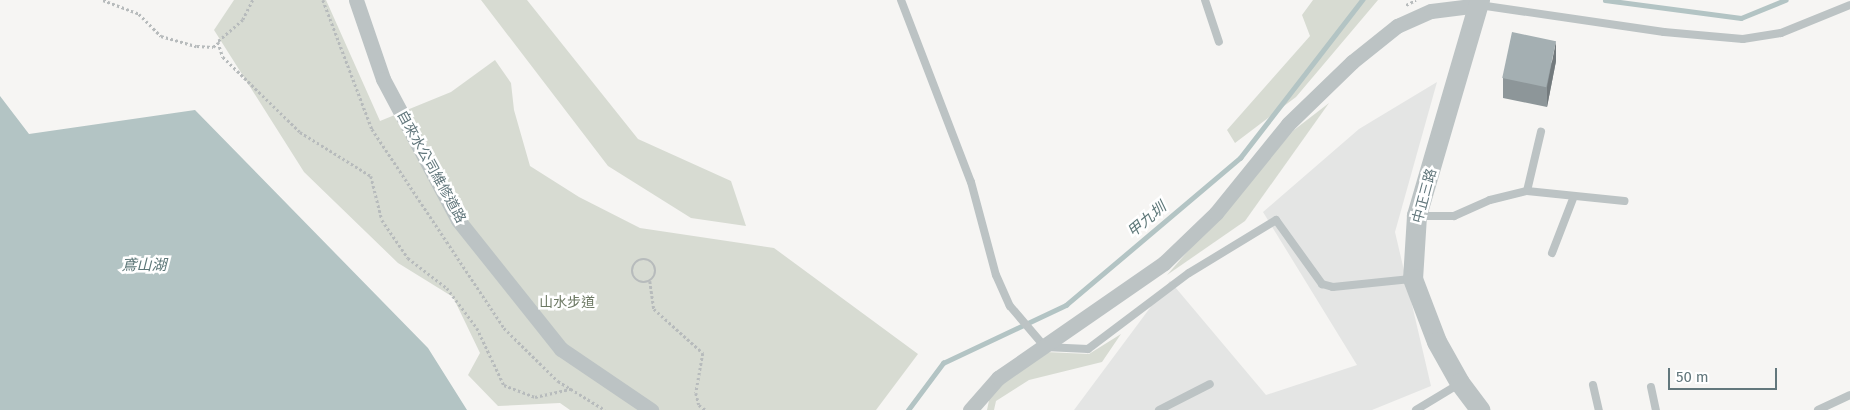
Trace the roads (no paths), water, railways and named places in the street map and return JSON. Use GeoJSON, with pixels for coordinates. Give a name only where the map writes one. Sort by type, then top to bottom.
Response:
{"type":"FeatureCollection","features":[{"type":"Feature","properties":{"kind":"street","name":"自來水公司維修道路"},"geometry":{"type":"LineString","coordinates":[[356,0],[383,79],[458,220],[561,349],[651,410]]}},
{"type":"Feature","properties":{"kind":"street","name":"中正三路"},"geometry":{"type":"LineString","coordinates":[[1479,3],[1417,216],[1413,279],[1437,342],[1460,383],[1480,410]]}},
{"type":"Feature","properties":{"kind":"street"},"geometry":{"type":"LineString","coordinates":[[970,410],[998,378],[1164,263],[1216,213],[1288,124],[1352,62],[1390,32],[1431,11],[1479,3]]}},
{"type":"Feature","properties":{"kind":"lane"},"geometry":{"type":"LineString","coordinates":[[901,0],[972,182],[996,275],[1015,312],[1045,347],[1088,350],[1189,273],[1276,220],[1322,284],[1333,287],[1413,279]]}},
{"type":"Feature","properties":{"kind":"lane"},"geometry":{"type":"LineString","coordinates":[[1205,0],[1219,42]]}},
{"type":"Feature","properties":{"kind":"lane"},"geometry":{"type":"LineString","coordinates":[[1479,3],[1664,32],[1743,39],[1782,33],[1850,5]]}},
{"type":"Feature","properties":{"kind":"lane"},"geometry":{"type":"LineString","coordinates":[[1527,191],[1541,132]]}},
{"type":"Feature","properties":{"kind":"lane"},"geometry":{"type":"LineString","coordinates":[[1417,216],[1454,216],[1490,200],[1527,191],[1624,201]]}},
{"type":"Feature","properties":{"kind":"lane"},"geometry":{"type":"LineString","coordinates":[[1552,253],[1574,196]]}},
{"type":"Feature","properties":{"kind":"lane"},"geometry":{"type":"LineString","coordinates":[[1416,410],[1460,383]]}},
{"type":"Feature","properties":{"kind":"lane"},"geometry":{"type":"LineString","coordinates":[[1160,410],[1210,384]]}},
{"type":"Feature","properties":{"kind":"lane"},"geometry":{"type":"LineString","coordinates":[[1593,385],[1599,410]]}},
{"type":"Feature","properties":{"kind":"lane"},"geometry":{"type":"LineString","coordinates":[[1651,387],[1656,410]]}},
{"type":"Feature","properties":{"kind":"lane"},"geometry":{"type":"LineString","coordinates":[[1818,410],[1850,395]]}},
{"type":"Feature","properties":{"kind":"water","name":"鳶山湖"},"geometry":{"type":"Polygon","coordinates":[[[0,96],[29,134],[195,110],[428,348],[467,410],[0,410],[0,96]]]}},
{"type":"Feature","properties":{"kind":"waterway","name":"甲九圳"},"geometry":{"type":"LineString","coordinates":[[908,410],[943,363],[1066,305],[1240,158],[1362,0]]}},
{"type":"Feature","properties":{"kind":"waterway","name":"甲九圳"},"geometry":{"type":"LineString","coordinates":[[1605,0],[1741,18],[1785,0]]}},
{"type":"Feature","properties":{"kind":"park label","name":"山水步道"},"geometry":{"type":"Point","coordinates":[567,303]}}]}
